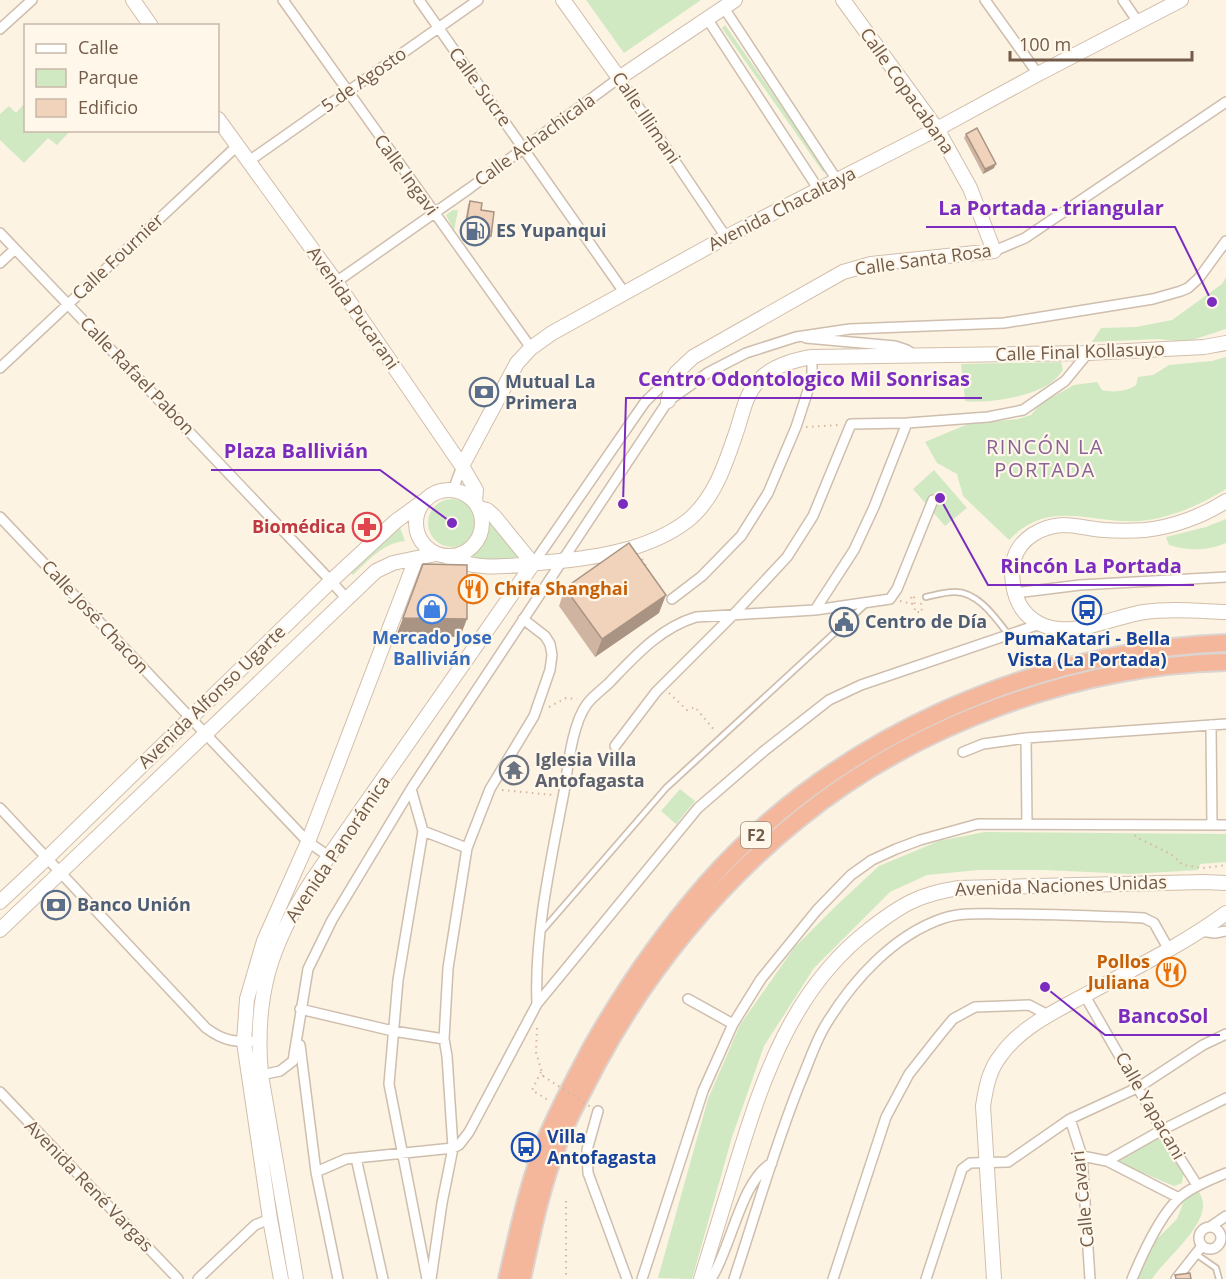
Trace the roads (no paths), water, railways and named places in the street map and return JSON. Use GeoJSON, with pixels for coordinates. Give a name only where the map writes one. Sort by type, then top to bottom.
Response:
{"type":"FeatureCollection","features":[{"type":"Feature","properties":{"kind":"highway","name":"F2"},"geometry":{"type":"LineString","coordinates":[[507,1279],[524,1205],[546,1139],[573,1083],[624,991],[651,953],[707,883],[745,845],[790,806],[843,766],[887,738],[979,696],[1042,673],[1099,658],[1137,651],[1226,643]]}},
{"type":"Feature","properties":{"kind":"highway","name":"F2"},"geometry":{"type":"LineString","coordinates":[[522,1279],[537,1209],[559,1142],[609,1041],[662,963],[720,894],[757,856],[800,818],[896,754],[984,713],[1047,691],[1101,676],[1171,665],[1226,662]]}},
{"type":"Feature","properties":{"kind":"street"},"geometry":{"type":"LineString","coordinates":[[0,29],[32,0]]}},
{"type":"Feature","properties":{"kind":"street"},"geometry":{"type":"LineString","coordinates":[[133,0],[150,24]]}},
{"type":"Feature","properties":{"kind":"street","name":"Calle Ingavi"},"geometry":{"type":"LineString","coordinates":[[283,0],[531,348]]}},
{"type":"Feature","properties":{"kind":"street","name":"Calle Sucre"},"geometry":{"type":"LineString","coordinates":[[419,0],[624,292]]}},
{"type":"Feature","properties":{"kind":"street","name":"5 de Agosto"},"geometry":{"type":"LineString","coordinates":[[249,161],[478,0]]}},
{"type":"Feature","properties":{"kind":"street","name":"Calle Illimani"},"geometry":{"type":"LineString","coordinates":[[563,0],[619,78],[726,237]]}},
{"type":"Feature","properties":{"kind":"street","name":"Calle Copacabana"},"geometry":{"type":"LineString","coordinates":[[843,0],[937,129],[970,188],[994,251]]}},
{"type":"Feature","properties":{"kind":"street"},"geometry":{"type":"LineString","coordinates":[[985,0],[1038,74]]}},
{"type":"Feature","properties":{"kind":"street"},"geometry":{"type":"LineString","coordinates":[[1123,0],[1138,22]]}},
{"type":"Feature","properties":{"kind":"street","name":"Avenida Chacaltaya"},"geometry":{"type":"LineString","coordinates":[[453,490],[462,466],[517,363],[531,348],[624,292],[726,237],[1181,0]]}},
{"type":"Feature","properties":{"kind":"street"},"geometry":{"type":"LineString","coordinates":[[729,4],[837,180]]}},
{"type":"Feature","properties":{"kind":"street","name":"Calle Achachicala"},"geometry":{"type":"LineString","coordinates":[[336,282],[619,78],[729,4]]}},
{"type":"Feature","properties":{"kind":"street"},"geometry":{"type":"LineString","coordinates":[[708,20],[819,190]]}},
{"type":"Feature","properties":{"kind":"street","name":"Calle Santa Rosa"},"geometry":{"type":"LineString","coordinates":[[533,564],[645,402],[693,357],[843,272],[871,264],[994,251],[1025,238],[1226,102]]}},
{"type":"Feature","properties":{"kind":"street","name":"Avenida Pucarani"},"geometry":{"type":"LineString","coordinates":[[219,119],[336,282],[462,466],[476,490],[477,505]]}},
{"type":"Feature","properties":{"kind":"street","name":"Calle Fournier"},"geometry":{"type":"LineString","coordinates":[[0,368],[237,146]]}},
{"type":"Feature","properties":{"kind":"street","name":"Calle Rafael Pabon"},"geometry":{"type":"LineString","coordinates":[[0,233],[346,598]]}},
{"type":"Feature","properties":{"kind":"street","name":"Calle Final Kollasuyo"},"geometry":{"type":"LineString","coordinates":[[668,401],[709,372],[746,353],[796,337],[850,329],[1004,323],[1153,298],[1188,288],[1215,258],[1226,241]]}},
{"type":"Feature","properties":{"kind":"street"},"geometry":{"type":"LineString","coordinates":[[0,263],[15,249]]}},
{"type":"Feature","properties":{"kind":"street"},"geometry":{"type":"LineString","coordinates":[[796,337],[895,346],[915,355]]}},
{"type":"Feature","properties":{"kind":"street","name":"Calle Final Kollasuyo"},"geometry":{"type":"LineString","coordinates":[[441,555],[457,562],[479,566],[586,559],[635,546],[671,532],[689,519],[706,501],[719,478],[737,429],[744,400],[759,380],[784,364],[812,357],[1088,353],[1204,347],[1226,343]]}},
{"type":"Feature","properties":{"kind":"street"},"geometry":{"type":"LineString","coordinates":[[615,746],[662,686],[787,557],[813,516],[851,424],[907,423],[988,417],[1023,410],[1065,381],[1088,353]]}},
{"type":"Feature","properties":{"kind":"street"},"geometry":{"type":"LineString","coordinates":[[672,600],[702,576],[741,536],[768,493],[796,427],[812,378],[812,357]]}},
{"type":"Feature","properties":{"kind":"street"},"geometry":{"type":"LineString","coordinates":[[338,1279],[316,1172],[299,1037],[300,1009],[308,969],[320,942],[411,789],[668,401],[676,373]]}},
{"type":"Feature","properties":{"kind":"street"},"geometry":{"type":"LineString","coordinates":[[815,610],[854,550],[874,507],[907,423]]}},
{"type":"Feature","properties":{"kind":"street"},"geometry":{"type":"LineString","coordinates":[[477,505],[483,520],[479,539],[465,553],[441,555],[426,547],[417,531],[418,513],[428,498],[440,492],[453,490],[465,494],[494,516],[533,564]]}},
{"type":"Feature","properties":{"kind":"street","name":"Avenida Alfonso Ugarte"},"geometry":{"type":"LineString","coordinates":[[0,902],[331,580],[396,521],[428,498]]}},
{"type":"Feature","properties":{"kind":"street"},"geometry":{"type":"LineString","coordinates":[[537,1004],[536,978],[540,934],[563,796],[578,723],[587,704],[634,657],[662,633],[679,623],[696,617],[815,610],[890,599],[897,590],[933,500]]}},
{"type":"Feature","properties":{"kind":"street"},"geometry":{"type":"LineString","coordinates":[[1226,501],[1193,518],[1146,530],[1102,530],[1064,525],[1048,528],[1032,534],[1021,544],[1014,555],[1011,569],[1015,593],[1021,607],[1040,624],[1051,628],[1071,629],[1163,610],[1226,612]]}},
{"type":"Feature","properties":{"kind":"street","name":"Calle José Chacon"},"geometry":{"type":"LineString","coordinates":[[0,517],[205,733]]}},
{"type":"Feature","properties":{"kind":"street","name":"Avenida Alfonso Ugarte"},"geometry":{"type":"LineString","coordinates":[[0,930],[376,571],[393,563],[441,555]]}},
{"type":"Feature","properties":{"kind":"street","name":"Avenida Panorámica"},"geometry":{"type":"LineString","coordinates":[[281,1279],[270,1219],[247,999],[253,972],[264,941],[308,842],[416,559]]}},
{"type":"Feature","properties":{"kind":"street","name":"Avenida Panorámica"},"geometry":{"type":"LineString","coordinates":[[296,1279],[261,1075],[251,1041],[277,947],[300,900],[533,564]]}},
{"type":"Feature","properties":{"kind":"street"},"geometry":{"type":"LineString","coordinates":[[1015,593],[1080,585],[1226,577]]}},
{"type":"Feature","properties":{"kind":"street"},"geometry":{"type":"LineString","coordinates":[[429,1279],[453,1148],[444,1039],[448,968],[467,848],[490,789],[534,716],[550,670],[552,655],[550,644],[545,636],[523,619]]}},
{"type":"Feature","properties":{"kind":"street"},"geometry":{"type":"LineString","coordinates":[[316,1172],[356,1158],[401,1155],[453,1148],[459,1145],[469,1132],[537,1004],[698,808],[764,751],[829,700],[861,685],[1040,624]]}},
{"type":"Feature","properties":{"kind":"street"},"geometry":{"type":"LineString","coordinates":[[963,752],[983,744],[1026,738],[1226,724]]}},
{"type":"Feature","properties":{"kind":"street"},"geometry":{"type":"LineString","coordinates":[[1211,725],[1212,825]]}},
{"type":"Feature","properties":{"kind":"street"},"geometry":{"type":"LineString","coordinates":[[205,733],[308,842],[330,857]]}},
{"type":"Feature","properties":{"kind":"street"},"geometry":{"type":"LineString","coordinates":[[1026,738],[1027,824]]}},
{"type":"Feature","properties":{"kind":"street"},"geometry":{"type":"LineString","coordinates":[[411,789],[423,831],[398,980],[389,1084],[401,1155],[429,1279]]}},
{"type":"Feature","properties":{"kind":"street"},"geometry":{"type":"LineString","coordinates":[[0,808],[206,1028],[219,1038],[234,1042],[251,1041]]}},
{"type":"Feature","properties":{"kind":"street"},"geometry":{"type":"LineString","coordinates":[[642,1279],[704,1091],[733,1024],[761,979],[817,910],[851,875],[872,860],[920,840],[978,824],[1226,825]]}},
{"type":"Feature","properties":{"kind":"street"},"geometry":{"type":"LineString","coordinates":[[423,831],[467,848]]}},
{"type":"Feature","properties":{"kind":"street","name":"Avenida Naciones Unidas"},"geometry":{"type":"LineString","coordinates":[[701,1279],[757,1095],[778,1046],[801,1005],[830,966],[858,938],[911,900],[936,891],[959,888],[1204,882],[1226,884]]}},
{"type":"Feature","properties":{"kind":"street"},"geometry":{"type":"LineString","coordinates":[[994,1279],[983,1106],[986,1083],[993,1066],[1017,1037],[1048,1015],[1199,931],[1226,913]]}},
{"type":"Feature","properties":{"kind":"street"},"geometry":{"type":"LineString","coordinates":[[734,1279],[790,1106],[825,1026],[850,991],[877,961],[904,938],[945,918],[969,914],[1144,918],[1154,923],[1168,948]]}},
{"type":"Feature","properties":{"kind":"street"},"geometry":{"type":"LineString","coordinates":[[1199,931],[1215,933],[1226,931]]}},
{"type":"Feature","properties":{"kind":"street","name":"Calle Yapacani"},"geometry":{"type":"LineString","coordinates":[[1085,996],[1162,1130],[1197,1185]]}},
{"type":"Feature","properties":{"kind":"street"},"geometry":{"type":"LineString","coordinates":[[688,999],[733,1024]]}},
{"type":"Feature","properties":{"kind":"street"},"geometry":{"type":"LineString","coordinates":[[833,1279],[886,1117],[909,1074],[939,1036],[953,1019],[975,1007],[1029,1005],[1048,1015]]}},
{"type":"Feature","properties":{"kind":"street"},"geometry":{"type":"LineString","coordinates":[[300,1009],[393,1031],[444,1039]]}},
{"type":"Feature","properties":{"kind":"street"},"geometry":{"type":"LineString","coordinates":[[926,1279],[962,1169],[970,1163],[1008,1162],[1070,1119],[1139,1087],[1203,1045],[1226,1034]]}},
{"type":"Feature","properties":{"kind":"street"},"geometry":{"type":"LineString","coordinates":[[261,1075],[273,1074],[288,1067],[294,1061],[299,1037]]}},
{"type":"Feature","properties":{"kind":"street","name":"Avenida René Vargas"},"geometry":{"type":"LineString","coordinates":[[0,1092],[178,1279]]}},
{"type":"Feature","properties":{"kind":"street","name":"Calle Cavari"},"geometry":{"type":"LineString","coordinates":[[1107,1161],[1226,1098]]}},
{"type":"Feature","properties":{"kind":"street"},"geometry":{"type":"LineString","coordinates":[[596,1110],[587,1150],[588,1173],[627,1279]]}},
{"type":"Feature","properties":{"kind":"street","name":"Calle Cavari"},"geometry":{"type":"LineString","coordinates":[[1070,1119],[1082,1156],[1090,1279]]}},
{"type":"Feature","properties":{"kind":"street"},"geometry":{"type":"LineString","coordinates":[[1082,1156],[1107,1161],[1179,1198]]}},
{"type":"Feature","properties":{"kind":"street"},"geometry":{"type":"LineString","coordinates":[[356,1158],[383,1279]]}},
{"type":"Feature","properties":{"kind":"street"},"geometry":{"type":"LineString","coordinates":[[711,1279],[752,1185],[764,1167],[772,1163]]}},
{"type":"Feature","properties":{"kind":"street"},"geometry":{"type":"LineString","coordinates":[[1132,1279],[1155,1231],[1179,1198],[1197,1185],[1226,1173]]}},
{"type":"Feature","properties":{"kind":"street"},"geometry":{"type":"LineString","coordinates":[[1176,1279],[1199,1250],[1199,1236],[1203,1230],[1226,1216]]}},
{"type":"Feature","properties":{"kind":"street"},"geometry":{"type":"LineString","coordinates":[[198,1279],[255,1225],[270,1219]]}},
{"type":"Feature","properties":{"kind":"street"},"geometry":{"type":"LineString","coordinates":[[1199,1250],[1216,1248],[1221,1243],[1223,1233],[1210,1227]]}},
{"type":"Feature","properties":{"kind":"lane"},"geometry":{"type":"LineString","coordinates":[[926,597],[954,592],[966,593],[993,614],[1008,634]]}},
{"type":"Feature","properties":{"kind":"lane"},"geometry":{"type":"LineString","coordinates":[[540,934],[666,788],[869,602]]}},
{"type":"Feature","properties":{"kind":"lane"},"geometry":{"type":"LineString","coordinates":[[1199,1250],[1216,1268],[1219,1279]]}},
{"type":"Feature","properties":{"kind":"place","name":"ES Yupanqui"},"geometry":{"type":"Point","coordinates":[475,231]}},
{"type":"Feature","properties":{"kind":"place","name":"La Portada - triangular"},"geometry":{"type":"Point","coordinates":[1212,302]}},
{"type":"Feature","properties":{"kind":"place","name":"Mutual La Primera"},"geometry":{"type":"Point","coordinates":[484,392]}},
{"type":"Feature","properties":{"kind":"place","name":"Rincón La Portada"},"geometry":{"type":"Point","coordinates":[940,498]}},
{"type":"Feature","properties":{"kind":"place","name":"Centro Odontologico Mil Sonrisas"},"geometry":{"type":"Point","coordinates":[623,504]}},
{"type":"Feature","properties":{"kind":"place","name":"Plaza Ballivián"},"geometry":{"type":"Point","coordinates":[452,523]}},
{"type":"Feature","properties":{"kind":"place","name":"Biomédica"},"geometry":{"type":"Point","coordinates":[367,527]}},
{"type":"Feature","properties":{"kind":"place","name":"Chifa Shanghai"},"geometry":{"type":"Point","coordinates":[473,589]}},
{"type":"Feature","properties":{"kind":"place","name":"Mercado Jose Ballivián"},"geometry":{"type":"Point","coordinates":[432,609]}},
{"type":"Feature","properties":{"kind":"place","name":"PumaKatari - Bella Vista (La Portada)"},"geometry":{"type":"Point","coordinates":[1087,610]}},
{"type":"Feature","properties":{"kind":"place","name":"Centro de Día"},"geometry":{"type":"Point","coordinates":[844,622]}},
{"type":"Feature","properties":{"kind":"place","name":"Iglesia Villa Antofagasta"},"geometry":{"type":"Point","coordinates":[514,770]}},
{"type":"Feature","properties":{"kind":"place","name":"Banco Unión"},"geometry":{"type":"Point","coordinates":[56,905]}},
{"type":"Feature","properties":{"kind":"place","name":"Pollos Juliana"},"geometry":{"type":"Point","coordinates":[1171,972]}},
{"type":"Feature","properties":{"kind":"place","name":"BancoSol"},"geometry":{"type":"Point","coordinates":[1045,987]}},
{"type":"Feature","properties":{"kind":"place","name":"Villa Antofagasta"},"geometry":{"type":"Point","coordinates":[526,1147]}},
{"type":"Feature","properties":{"kind":"district","name":"RINCÓN LA PORTADA"},"geometry":{"type":"Point","coordinates":[1045,458]}}]}
